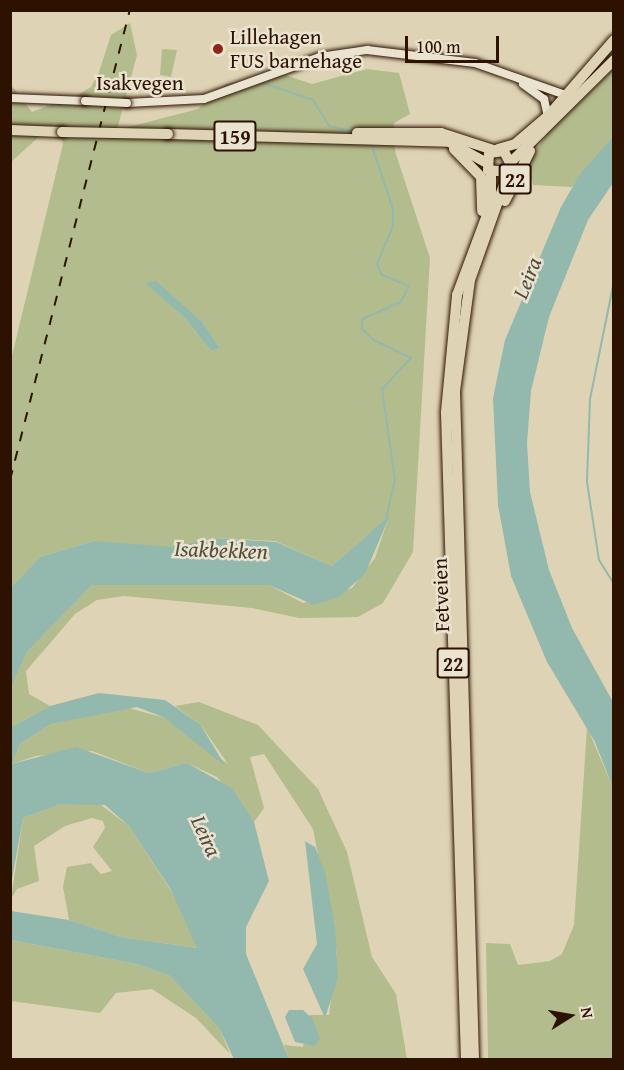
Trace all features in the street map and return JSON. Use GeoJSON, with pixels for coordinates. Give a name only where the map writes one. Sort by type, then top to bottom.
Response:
{"type":"FeatureCollection","features":[{"type":"Feature","properties":{"kind":"highway","name":"22"},"geometry":{"type":"LineString","coordinates":[[495,150],[509,167],[491,173],[485,162],[495,150],[515,144],[548,116],[568,96],[614,40]]}},
{"type":"Feature","properties":{"kind":"highway","name":"Fetveien"},"geometry":{"type":"LineString","coordinates":[[474,1059],[455,412],[464,304],[482,230],[509,167],[614,60]]}},
{"type":"Feature","properties":{"kind":"highway","name":"22"},"geometry":{"type":"LineString","coordinates":[[482,230],[523,160],[547,129]]}},
{"type":"Feature","properties":{"kind":"highway","name":"159"},"geometry":{"type":"LineString","coordinates":[[10,130],[428,142],[462,146],[485,162]]}},
{"type":"Feature","properties":{"kind":"highway","name":"159"},"geometry":{"type":"LineString","coordinates":[[302,137],[441,133],[495,150]]}},
{"type":"Feature","properties":{"kind":"highway","name":"159"},"geometry":{"type":"LineString","coordinates":[[428,142],[459,151],[478,171],[484,196],[482,230]]}},
{"type":"Feature","properties":{"kind":"highway","name":"Fetveien"},"geometry":{"type":"LineString","coordinates":[[466,1059],[446,412],[456,302],[491,204],[491,173]]}},
{"type":"Feature","properties":{"kind":"street","name":"Isakvegen"},"geometry":{"type":"LineString","coordinates":[[10,98],[127,103],[204,99],[353,50],[459,60],[511,75],[568,96]]}},
{"type":"Feature","properties":{"kind":"street","name":"Isakvegen"},"geometry":{"type":"LineString","coordinates":[[511,75],[544,99],[548,116]]}},
{"type":"Feature","properties":{"kind":"green space"},"geometry":{"type":"Polygon","coordinates":[[[130,23],[137,55],[117,130],[198,109],[226,84],[282,74],[312,84],[367,69],[399,73],[410,114],[394,123],[395,151],[430,258],[413,552],[383,603],[358,617],[299,618],[252,608],[124,596],[97,600],[75,614],[26,671],[29,694],[50,706],[11,727],[11,688],[27,652],[92,585],[269,585],[303,603],[352,588],[375,558],[389,516],[332,566],[275,541],[213,538],[172,547],[119,547],[94,541],[40,557],[11,587],[11,360],[63,144],[61,134],[41,135],[11,162],[11,85],[32,112],[79,94],[91,87],[99,72],[111,35],[130,23]],[[146,283],[185,318],[211,351],[220,348],[203,323],[146,283]]]}},
{"type":"Feature","properties":{"kind":"green space"},"geometry":{"type":"Polygon","coordinates":[[[613,36],[613,137],[572,187],[533,185],[527,164],[613,36]]]}},
{"type":"Feature","properties":{"kind":"green space"},"geometry":{"type":"Polygon","coordinates":[[[162,49],[177,50],[171,77],[160,75],[162,49]]]}},
{"type":"Feature","properties":{"kind":"green space"},"geometry":{"type":"Polygon","coordinates":[[[199,702],[258,725],[318,789],[347,852],[372,957],[396,994],[407,1059],[289,1059],[284,1045],[303,1047],[310,1015],[329,1015],[337,953],[313,829],[264,754],[250,757],[264,808],[254,822],[217,777],[187,763],[149,773],[92,751],[36,756],[12,764],[20,744],[51,724],[125,707],[165,718],[228,764],[200,724],[175,706],[199,702]]]}},
{"type":"Feature","properties":{"kind":"green space"},"geometry":{"type":"Polygon","coordinates":[[[587,727],[613,788],[613,1059],[488,1059],[486,943],[510,944],[518,965],[550,961],[562,954],[574,925],[587,727]]]}},
{"type":"Feature","properties":{"kind":"green space"},"geometry":{"type":"Polygon","coordinates":[[[97,802],[129,826],[180,905],[197,948],[121,937],[69,920],[63,887],[67,867],[91,863],[101,874],[112,871],[93,847],[105,828],[103,821],[92,818],[65,826],[34,846],[39,881],[17,889],[11,899],[23,818],[61,804],[97,802]]]}},
{"type":"Feature","properties":{"kind":"green space"},"geometry":{"type":"Polygon","coordinates":[[[11,940],[137,964],[170,976],[219,1028],[230,1054],[196,1018],[152,989],[116,993],[100,1013],[11,1001],[11,940]]]}},
{"type":"Feature","properties":{"kind":"water"},"geometry":{"type":"Polygon","coordinates":[[[613,137],[613,183],[588,220],[549,317],[531,391],[527,443],[530,492],[549,570],[572,628],[613,702],[613,788],[595,742],[547,662],[511,576],[498,505],[493,398],[505,340],[561,207],[580,174],[613,137]]]}},
{"type":"Feature","properties":{"kind":"water"},"geometry":{"type":"Polygon","coordinates":[[[156,281],[203,323],[220,348],[211,351],[185,318],[145,283],[156,281]]]}},
{"type":"Feature","properties":{"kind":"water"},"geometry":{"type":"Polygon","coordinates":[[[390,515],[365,574],[340,596],[314,605],[269,585],[92,585],[27,652],[11,688],[11,587],[40,557],[94,541],[172,547],[213,538],[276,542],[332,566],[390,515]]]}},
{"type":"Feature","properties":{"kind":"water","name":"Leira"},"geometry":{"type":"Polygon","coordinates":[[[99,693],[165,700],[200,724],[226,767],[165,718],[137,707],[51,724],[20,744],[12,764],[76,747],[149,773],[187,763],[232,788],[254,822],[269,881],[246,927],[246,954],[289,1059],[234,1059],[219,1028],[170,976],[137,964],[11,940],[11,911],[69,920],[121,937],[197,948],[171,890],[129,826],[105,805],[61,804],[23,818],[11,885],[11,727],[50,706],[99,693]]]}},
{"type":"Feature","properties":{"kind":"water"},"geometry":{"type":"Polygon","coordinates":[[[305,841],[315,847],[325,872],[335,927],[338,978],[325,1018],[303,969],[317,944],[305,841]]]}},
{"type":"Feature","properties":{"kind":"water"},"geometry":{"type":"Polygon","coordinates":[[[289,1010],[303,1010],[312,1018],[320,1038],[315,1046],[295,1042],[285,1017],[289,1010]]]}},
{"type":"Feature","properties":{"kind":"waterway","name":"Isakbekken"},"geometry":{"type":"LineString","coordinates":[[260,82],[313,100],[329,126],[355,132]]}},
{"type":"Feature","properties":{"kind":"waterway","name":"Isakbekken"},"geometry":{"type":"LineString","coordinates":[[371,143],[393,209],[393,226],[377,264],[382,275],[409,286],[401,302],[362,319],[362,329],[374,340],[411,358],[382,389],[395,480],[386,518]]}},
{"type":"Feature","properties":{"kind":"waterway"},"geometry":{"type":"LineString","coordinates":[[614,281],[590,399],[587,482],[599,560],[614,584]]}},
{"type":"Feature","properties":{"kind":"railway"},"geometry":{"type":"LineString","coordinates":[[10,480],[130,10]]}},
{"type":"Feature","properties":{"kind":"place","name":"Lillehagen FUS barnehage"},"geometry":{"type":"Point","coordinates":[218,49]}}]}
